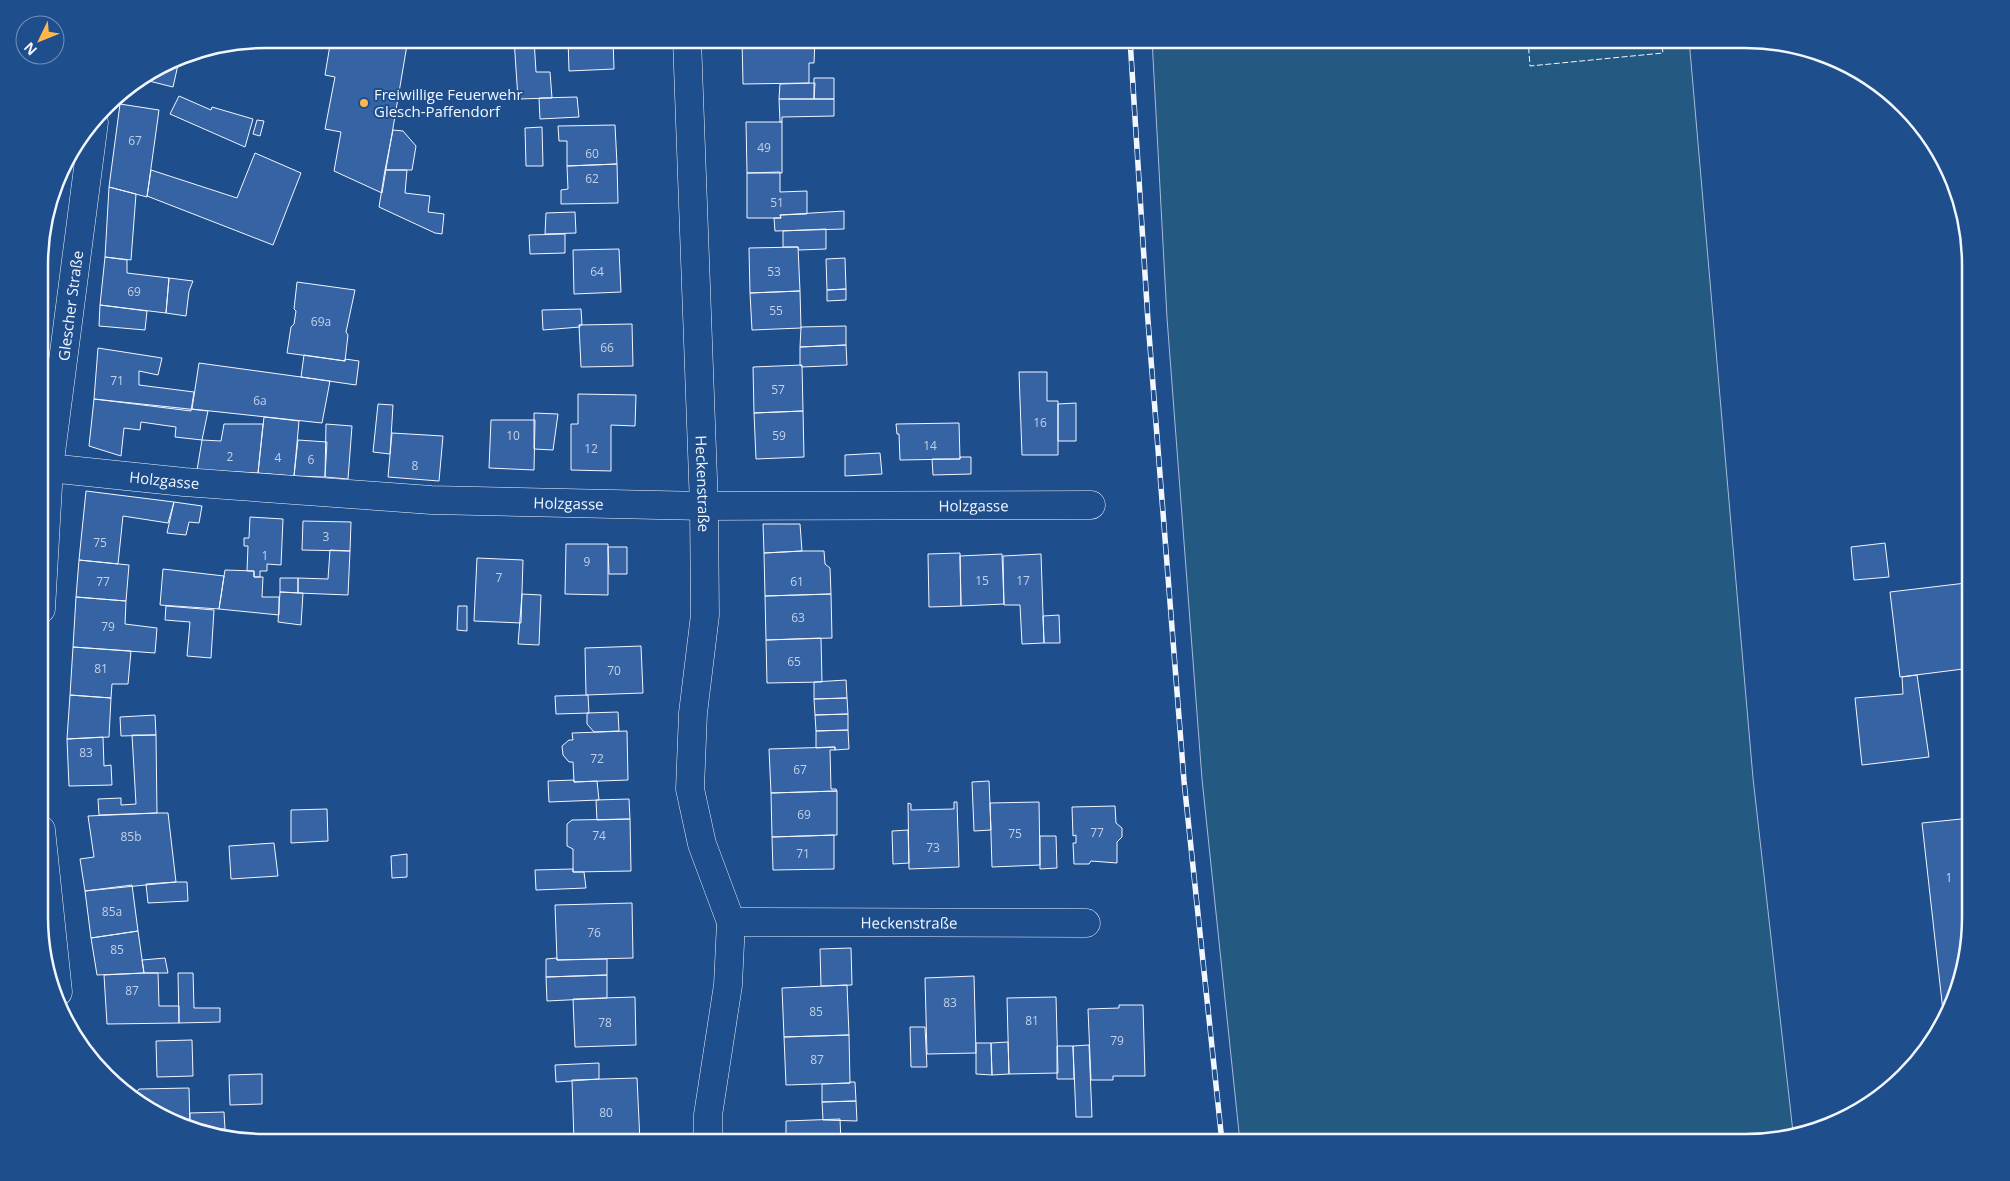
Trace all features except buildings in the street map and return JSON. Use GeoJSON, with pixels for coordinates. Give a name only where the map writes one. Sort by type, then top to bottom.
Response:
{"type":"FeatureCollection","features":[{"type":"Feature","properties":{"kind":"street","name":"Heckenstraße"},"geometry":{"type":"LineString","coordinates":[[687,48],[704,506],[705,615],[693,713],[690,789],[702,844],[732,922],[728,985],[708,1115],[708,1134]]}},
{"type":"Feature","properties":{"kind":"street","name":"Glescher Straße"},"geometry":{"type":"LineString","coordinates":[[48,486],[93,131]]}},
{"type":"Feature","properties":{"kind":"street","name":"Holzgasse"},"geometry":{"type":"LineString","coordinates":[[49,468],[184,482],[431,500],[704,506],[1091,505]]}},
{"type":"Feature","properties":{"kind":"street"},"geometry":{"type":"LineString","coordinates":[[48,897],[57,978]]}},
{"type":"Feature","properties":{"kind":"street","name":"Heckenstraße"},"geometry":{"type":"LineString","coordinates":[[732,922],[1086,923]]}},
{"type":"Feature","properties":{"kind":"shaded area"},"geometry":{"type":"Polygon","coordinates":[[[1152,48],[1690,48],[1753,778],[1793,1128],[1774,1132],[1745,1134],[1239,1134],[1202,779],[1167,318],[1152,48]]]}},
{"type":"Feature","properties":{"kind":"railway"},"geometry":{"type":"LineString","coordinates":[[1131,48],[1148,321],[1184,781],[1221,1134]]}},
{"type":"Feature","properties":{"kind":"fence"},"geometry":{"type":"LineString","coordinates":[[1529,48],[1530,66],[1663,53],[1662,48]]}},
{"type":"Feature","properties":{"kind":"place","name":"Freiwillige Feuerwehr Glesch-Paffendorf"},"geometry":{"type":"Point","coordinates":[364,103]}}]}
